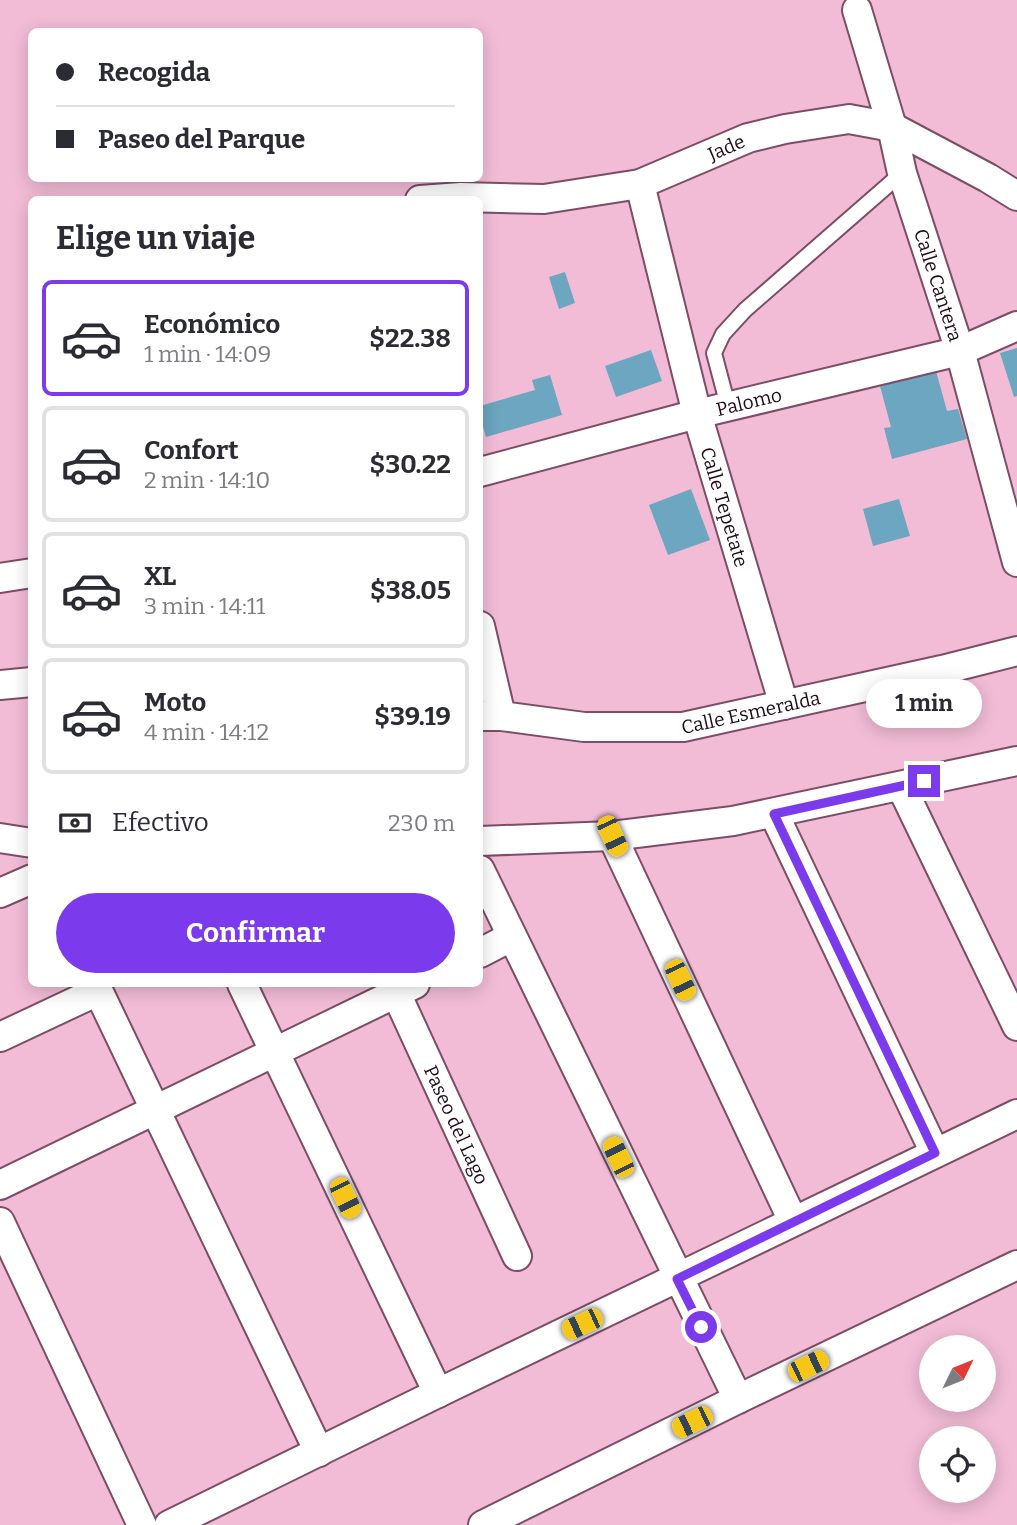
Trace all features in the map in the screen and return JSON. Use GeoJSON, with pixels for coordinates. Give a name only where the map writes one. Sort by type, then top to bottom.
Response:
{"type":"FeatureCollection","features":[{"type":"Feature","properties":{"kind":"street","name":"Calle Cantera"},"geometry":{"type":"LineString","coordinates":[[857,10],[892,127],[902,173],[960,351],[1017,562]]}},
{"type":"Feature","properties":{"kind":"street","name":"Jade"},"geometry":{"type":"LineString","coordinates":[[483,199],[544,199],[640,184],[748,138],[785,128],[849,119],[892,127],[1017,196]]}},
{"type":"Feature","properties":{"kind":"street","name":"Calle Tepetate"},"geometry":{"type":"LineString","coordinates":[[640,184],[697,414],[784,705]]}},
{"type":"Feature","properties":{"kind":"street","name":"Palomo"},"geometry":{"type":"LineString","coordinates":[[483,471],[697,414],[960,351],[1017,326]]}},
{"type":"Feature","properties":{"kind":"street"},"geometry":{"type":"LineString","coordinates":[[0,578],[28,574]]}},
{"type":"Feature","properties":{"kind":"street","name":"Calle Esmeralda"},"geometry":{"type":"LineString","coordinates":[[490,716],[584,727],[683,727],[1017,651]]}},
{"type":"Feature","properties":{"kind":"street"},"geometry":{"type":"LineString","coordinates":[[483,653],[490,716]]}},
{"type":"Feature","properties":{"kind":"street"},"geometry":{"type":"LineString","coordinates":[[0,685],[28,682]]}},
{"type":"Feature","properties":{"kind":"street"},"geometry":{"type":"LineString","coordinates":[[483,841],[612,836],[774,814],[1017,761]]}},
{"type":"Feature","properties":{"kind":"street"},"geometry":{"type":"LineString","coordinates":[[901,786],[1017,1026]]}},
{"type":"Feature","properties":{"kind":"street"},"geometry":{"type":"LineString","coordinates":[[774,814],[935,1153]]}},
{"type":"Feature","properties":{"kind":"street"},"geometry":{"type":"LineString","coordinates":[[612,836],[793,1221]]}},
{"type":"Feature","properties":{"kind":"street"},"geometry":{"type":"LineString","coordinates":[[483,876],[677,1279],[738,1399]]}},
{"type":"Feature","properties":{"kind":"street"},"geometry":{"type":"LineString","coordinates":[[0,893],[28,881]]}},
{"type":"Feature","properties":{"kind":"street"},"geometry":{"type":"LineString","coordinates":[[483,951],[511,937]]}},
{"type":"Feature","properties":{"kind":"street"},"geometry":{"type":"LineString","coordinates":[[0,1037],[97,987],[319,1452]]}},
{"type":"Feature","properties":{"kind":"street"},"geometry":{"type":"LineString","coordinates":[[243,987],[438,1393]]}},
{"type":"Feature","properties":{"kind":"street"},"geometry":{"type":"LineString","coordinates":[[0,1185],[406,988]]}},
{"type":"Feature","properties":{"kind":"street","name":"Paseo del Lago"},"geometry":{"type":"LineString","coordinates":[[406,988],[517,1256]]}},
{"type":"Feature","properties":{"kind":"street"},"geometry":{"type":"LineString","coordinates":[[169,1525],[1017,1114]]}},
{"type":"Feature","properties":{"kind":"street"},"geometry":{"type":"LineString","coordinates":[[0,1222],[142,1525]]}},
{"type":"Feature","properties":{"kind":"street"},"geometry":{"type":"LineString","coordinates":[[483,1525],[1017,1265]]}},
{"type":"Feature","properties":{"kind":"lane"},"geometry":{"type":"LineString","coordinates":[[728,407],[714,353],[723,334],[745,310],[902,173]]}},
{"type":"Feature","properties":{"kind":"building"},"geometry":{"type":"Polygon","coordinates":[[[565,272],[575,303],[559,309],[549,277],[565,272]]]}},
{"type":"Feature","properties":{"kind":"building"},"geometry":{"type":"Polygon","coordinates":[[[1017,348],[1017,396],[1014,397],[1000,353],[1017,348]]]}},
{"type":"Feature","properties":{"kind":"building"},"geometry":{"type":"Polygon","coordinates":[[[651,350],[662,381],[616,397],[605,366],[651,350]]]}},
{"type":"Feature","properties":{"kind":"building"},"geometry":{"type":"Polygon","coordinates":[[[936,371],[947,411],[958,409],[967,439],[892,459],[884,428],[891,427],[880,386],[936,371]]]}},
{"type":"Feature","properties":{"kind":"building"},"geometry":{"type":"Polygon","coordinates":[[[550,375],[562,415],[486,437],[483,405],[535,390],[532,380],[550,375]]]}},
{"type":"Feature","properties":{"kind":"building"},"geometry":{"type":"Polygon","coordinates":[[[691,489],[710,540],[668,555],[649,505],[691,489]]]}},
{"type":"Feature","properties":{"kind":"building"},"geometry":{"type":"Polygon","coordinates":[[[899,499],[910,536],[873,546],[863,509],[899,499]]]}},
{"type":"Feature","properties":{"kind":"route"},"geometry":{"type":"LineString","coordinates":[[701,1327],[677,1279],[935,1153],[774,814],[924,781]]}}]}
